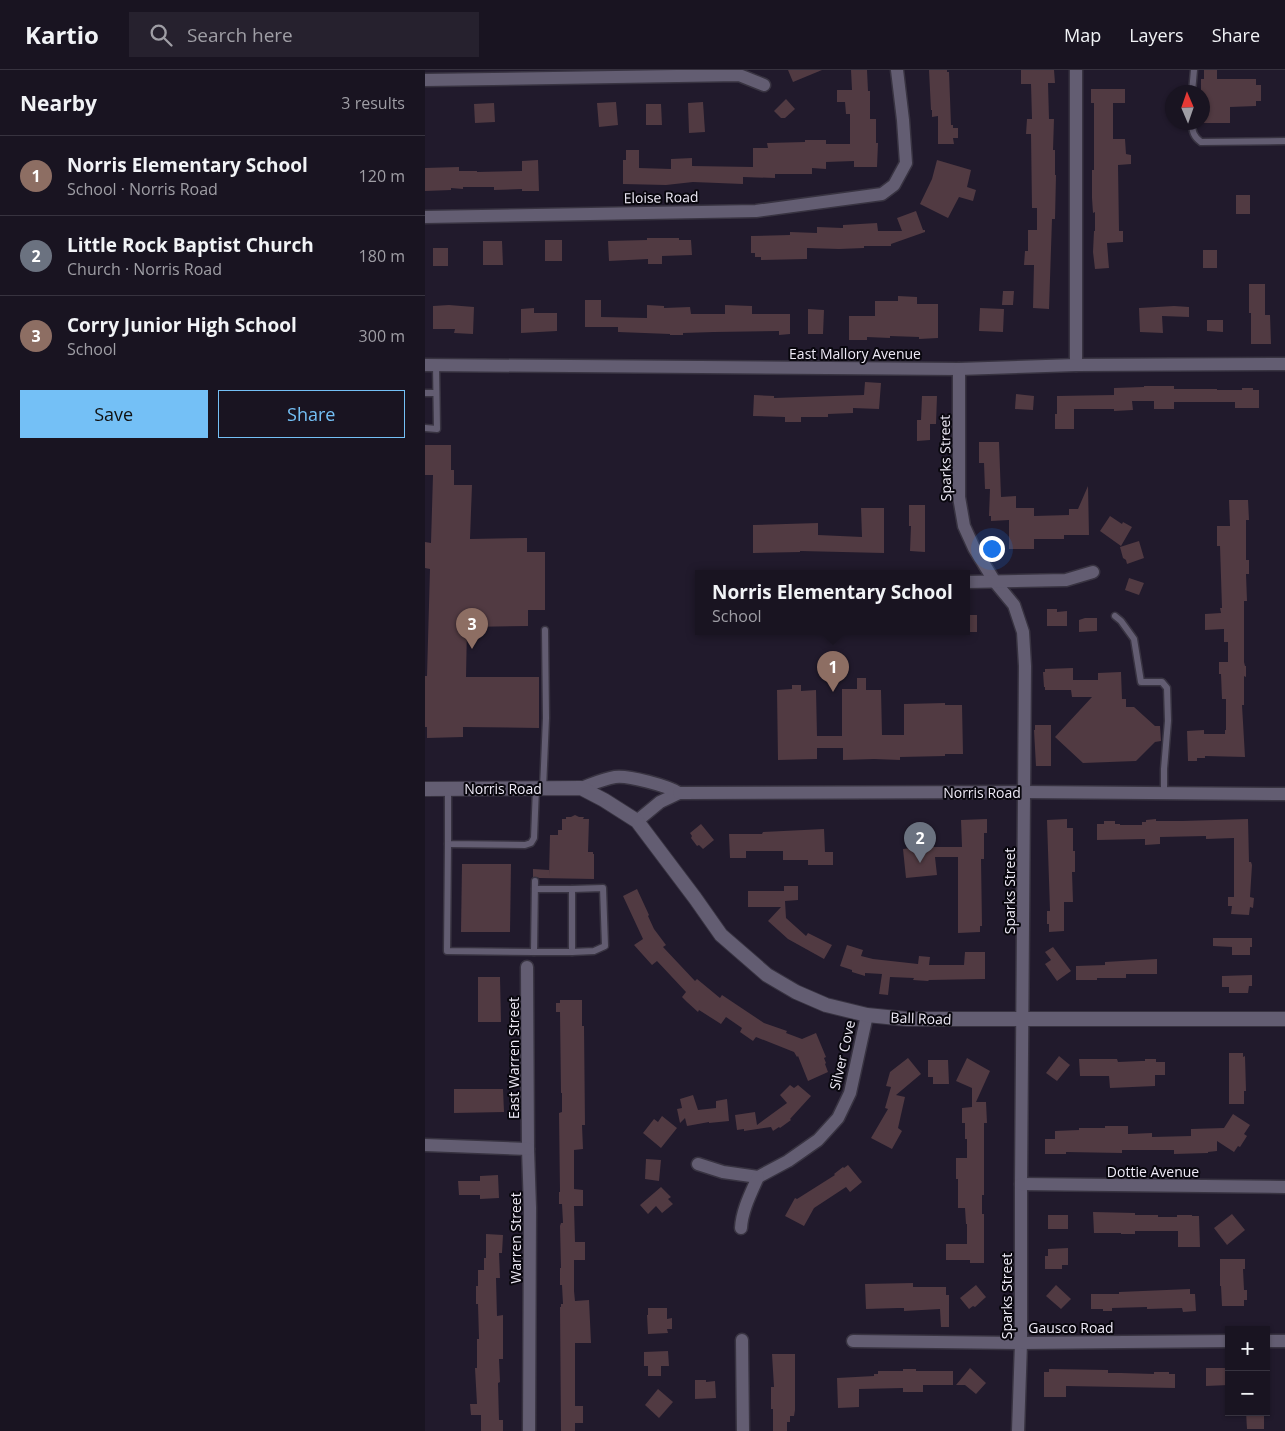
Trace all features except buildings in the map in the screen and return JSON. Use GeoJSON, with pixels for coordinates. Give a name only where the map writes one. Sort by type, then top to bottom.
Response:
{"type":"FeatureCollection","features":[{"type":"Feature","properties":{"kind":"main road","name":"Norris Road"},"geometry":{"type":"LineString","coordinates":[[425,789],[581,788]]}},
{"type":"Feature","properties":{"kind":"main road"},"geometry":{"type":"LineString","coordinates":[[581,788],[637,821]]}},
{"type":"Feature","properties":{"kind":"main road","name":"Ball Road"},"geometry":{"type":"LineString","coordinates":[[637,821],[721,934],[767,974],[795,992],[826,1005],[867,1015],[907,1019],[1285,1019]]}},
{"type":"Feature","properties":{"kind":"street","name":"Eloise Road"},"geometry":{"type":"LineString","coordinates":[[425,217],[756,211],[882,194],[894,185],[906,163],[897,70]]}},
{"type":"Feature","properties":{"kind":"street"},"geometry":{"type":"LineString","coordinates":[[1076,70],[1076,365]]}},
{"type":"Feature","properties":{"kind":"street"},"geometry":{"type":"LineString","coordinates":[[425,80],[739,75],[764,85]]}},
{"type":"Feature","properties":{"kind":"street","name":"East Mallory Avenue"},"geometry":{"type":"LineString","coordinates":[[430,365],[959,369],[1076,365],[1285,364]]}},
{"type":"Feature","properties":{"kind":"street","name":"Sparks Street"},"geometry":{"type":"LineString","coordinates":[[959,369],[959,498],[964,526],[974,548],[995,582],[1013,605],[1023,632],[1025,666],[1021,1343],[1018,1431]]}},
{"type":"Feature","properties":{"kind":"street"},"geometry":{"type":"LineString","coordinates":[[970,582],[1066,580],[1093,572]]}},
{"type":"Feature","properties":{"kind":"street","name":"Norris Road"},"geometry":{"type":"LineString","coordinates":[[581,788],[607,778],[618,777],[667,786],[679,793]]}},
{"type":"Feature","properties":{"kind":"street","name":"Norris Road"},"geometry":{"type":"LineString","coordinates":[[637,821],[660,802],[679,793],[1024,792],[1285,794]]}},
{"type":"Feature","properties":{"kind":"street","name":"East Warren Street"},"geometry":{"type":"LineString","coordinates":[[527,967],[529,1149]]}},
{"type":"Feature","properties":{"kind":"street","name":"Silver Cove"},"geometry":{"type":"LineString","coordinates":[[758,1177],[789,1161],[818,1140],[838,1118],[850,1093],[867,1015]]}},
{"type":"Feature","properties":{"kind":"street"},"geometry":{"type":"LineString","coordinates":[[425,1145],[529,1149]]}},
{"type":"Feature","properties":{"kind":"street","name":"Warren Street"},"geometry":{"type":"LineString","coordinates":[[529,1149],[529,1431]]}},
{"type":"Feature","properties":{"kind":"street"},"geometry":{"type":"LineString","coordinates":[[698,1164],[723,1172],[758,1177],[747,1201],[741,1220],[741,1228]]}},
{"type":"Feature","properties":{"kind":"street","name":"Dottie Avenue"},"geometry":{"type":"LineString","coordinates":[[1021,1184],[1285,1187]]}},
{"type":"Feature","properties":{"kind":"street"},"geometry":{"type":"LineString","coordinates":[[735,1431],[743,1431],[742,1340]]}},
{"type":"Feature","properties":{"kind":"street","name":"Gausco Road"},"geometry":{"type":"LineString","coordinates":[[853,1341],[1021,1343],[1225,1341]]}},
{"type":"Feature","properties":{"kind":"street"},"geometry":{"type":"LineString","coordinates":[[1270,1341],[1285,1341]]}},
{"type":"Feature","properties":{"kind":"lane"},"geometry":{"type":"LineString","coordinates":[[1193,85],[1194,70]]}},
{"type":"Feature","properties":{"kind":"lane"},"geometry":{"type":"LineString","coordinates":[[1192,130],[1195,137],[1201,142],[1285,141]]}},
{"type":"Feature","properties":{"kind":"lane"},"geometry":{"type":"LineString","coordinates":[[425,428],[437,428],[436,393],[430,365]]}},
{"type":"Feature","properties":{"kind":"lane"},"geometry":{"type":"LineString","coordinates":[[425,393],[436,393]]}},
{"type":"Feature","properties":{"kind":"lane"},"geometry":{"type":"LineString","coordinates":[[1115,616],[1134,639],[1141,682],[1161,682],[1167,688],[1168,721],[1163,769],[1164,793]]}},
{"type":"Feature","properties":{"kind":"lane"},"geometry":{"type":"LineString","coordinates":[[448,844],[525,845],[531,843],[534,838],[546,718],[545,630]]}},
{"type":"Feature","properties":{"kind":"lane"},"geometry":{"type":"LineString","coordinates":[[448,788],[447,951],[572,952],[594,951],[605,946],[603,888],[535,889]]}},
{"type":"Feature","properties":{"kind":"lane"},"geometry":{"type":"LineString","coordinates":[[534,952],[535,881]]}},
{"type":"Feature","properties":{"kind":"lane"},"geometry":{"type":"LineString","coordinates":[[572,889],[572,952]]}},
{"type":"Feature","properties":{"kind":"place","name":"Corry Junior High School"},"geometry":{"type":"Point","coordinates":[472,649]}},
{"type":"Feature","properties":{"kind":"place","name":"Norris Elementary School"},"geometry":{"type":"Point","coordinates":[833,692]}},
{"type":"Feature","properties":{"kind":"place","name":"Little Rock Baptist Church"},"geometry":{"type":"Point","coordinates":[920,863]}}]}
